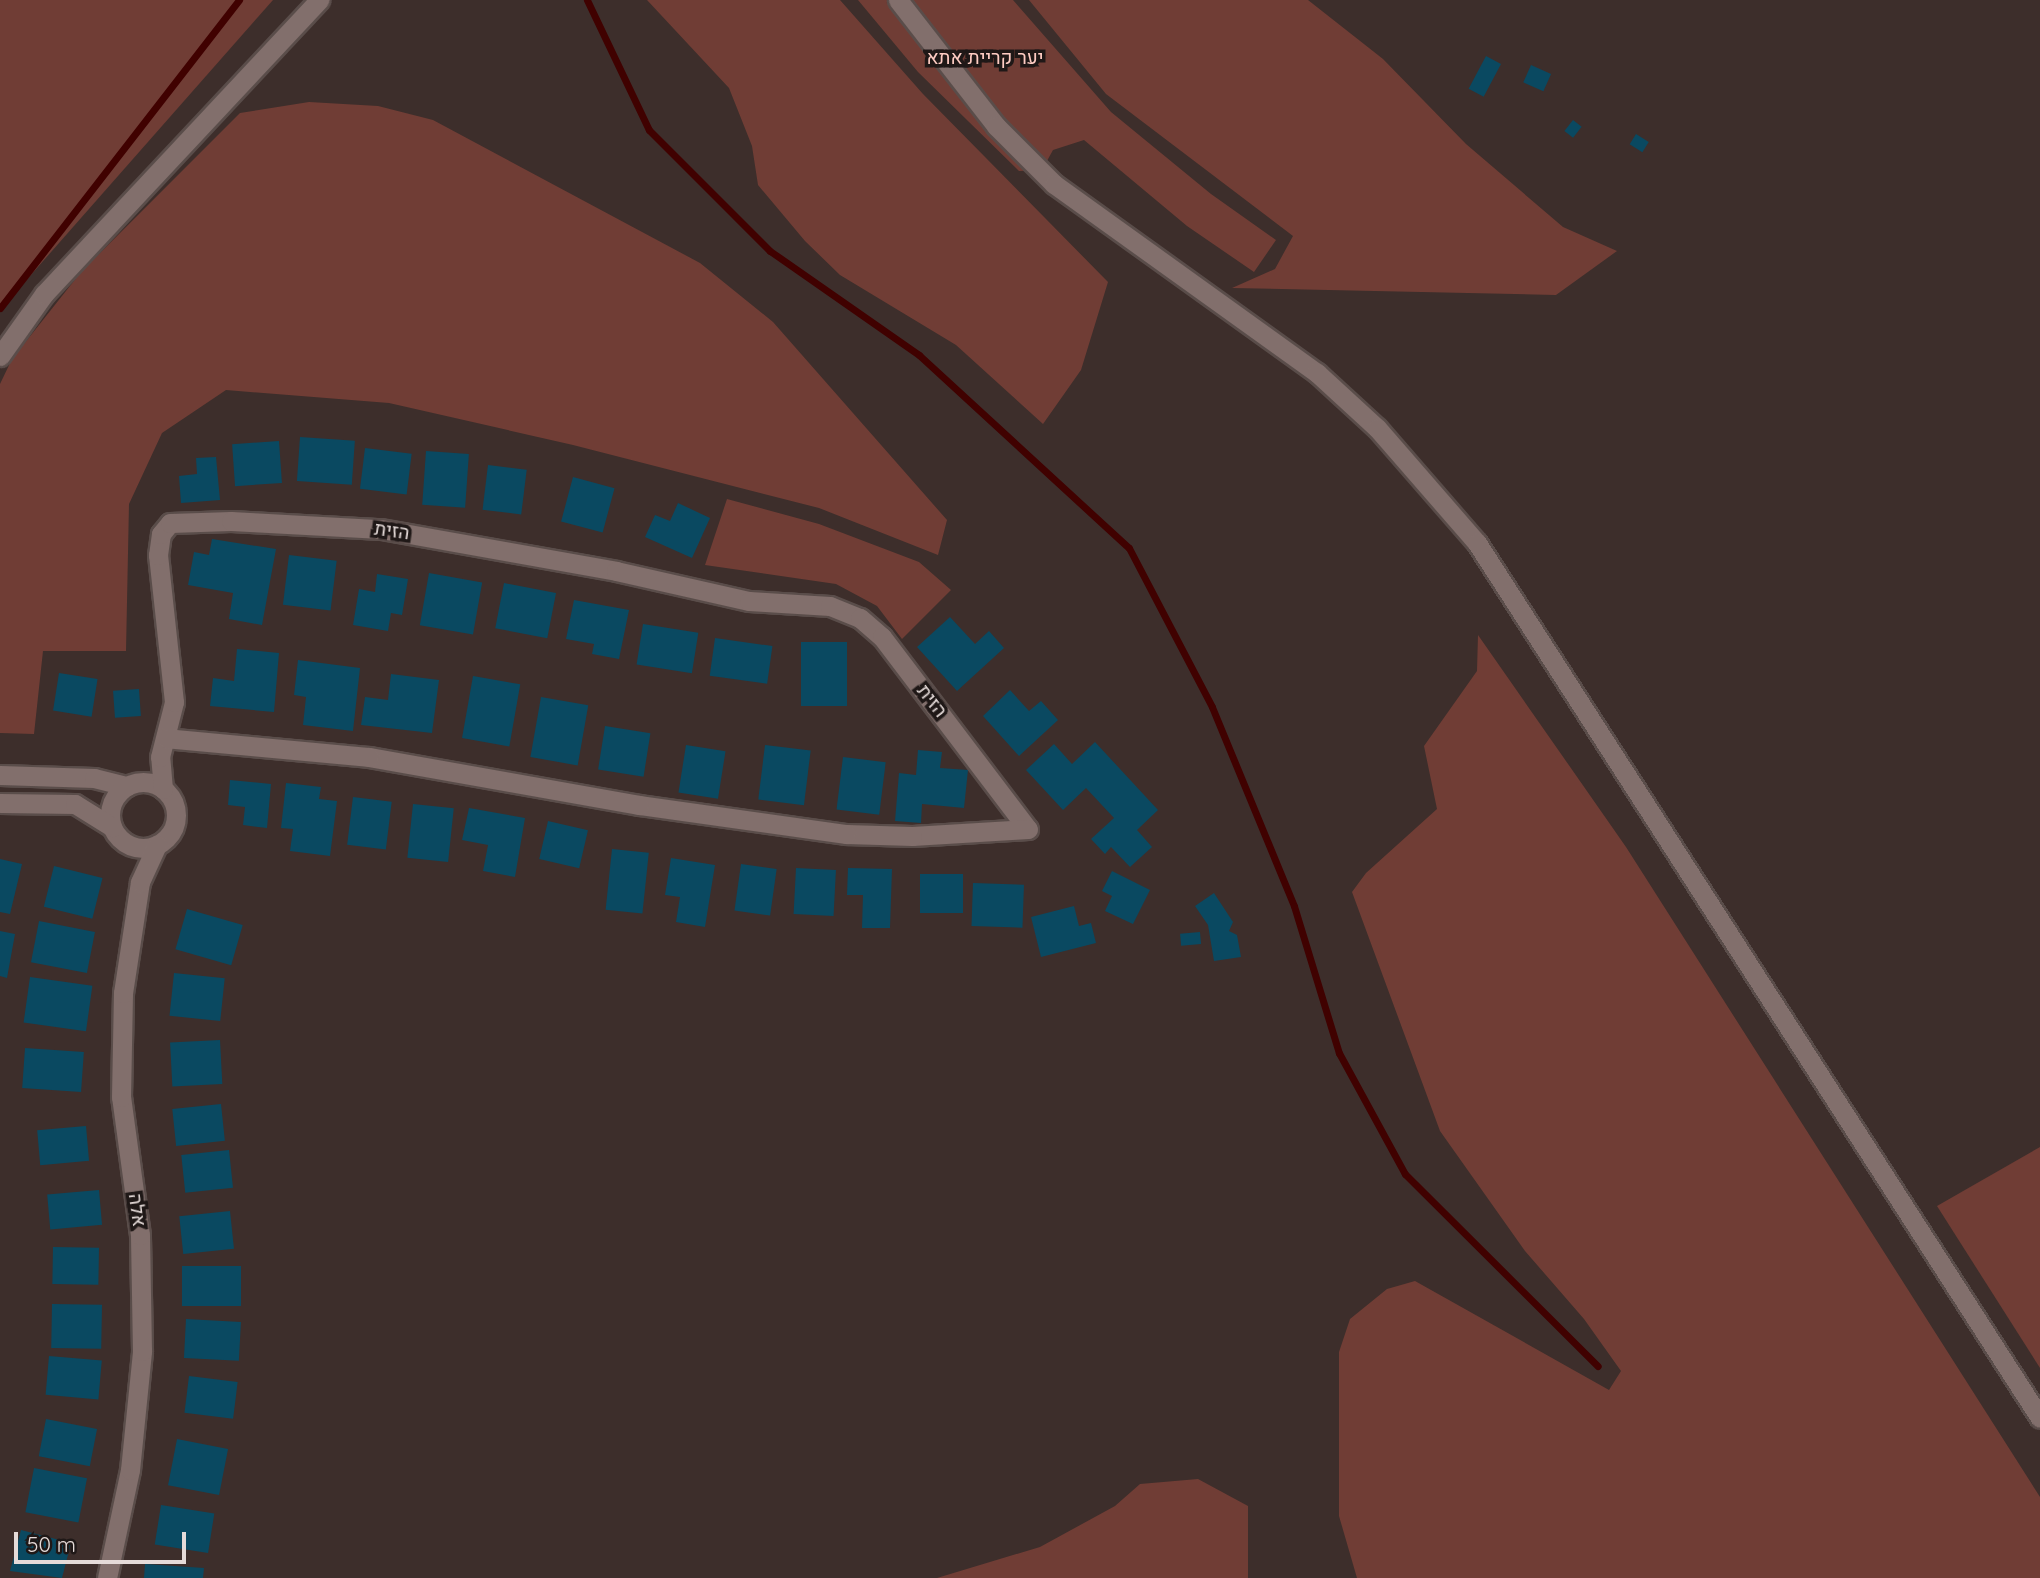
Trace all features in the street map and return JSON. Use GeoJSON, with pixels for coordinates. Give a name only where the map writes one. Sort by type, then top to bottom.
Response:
{"type":"FeatureCollection","features":[{"type":"Feature","properties":{"kind":"street"},"geometry":{"type":"LineString","coordinates":[[0,356],[44,295],[319,0]]}},
{"type":"Feature","properties":{"kind":"street"},"geometry":{"type":"LineString","coordinates":[[898,0],[996,126],[1054,184],[1317,373],[1377,428],[1478,544],[2040,1418]]}},
{"type":"Feature","properties":{"kind":"street","name":"הזית"},"geometry":{"type":"LineString","coordinates":[[163,789],[160,757],[174,702],[158,555],[161,534],[170,523],[231,521],[381,529],[616,571],[749,601],[830,606],[860,618],[883,637],[1028,829],[846,834],[639,805],[369,757],[166,738]]}},
{"type":"Feature","properties":{"kind":"street"},"geometry":{"type":"LineString","coordinates":[[0,775],[94,778],[127,786],[146,783],[163,789],[171,798],[176,819],[166,839],[157,845],[126,844],[112,827],[75,804],[0,803]]}},
{"type":"Feature","properties":{"kind":"street"},"geometry":{"type":"LineString","coordinates":[[112,827],[114,799],[127,786]]}},
{"type":"Feature","properties":{"kind":"street","name":"אלה"},"geometry":{"type":"LineString","coordinates":[[107,1578],[130,1470],[142,1351],[141,1235],[121,1097],[123,993],[141,882],[157,845]]}},
{"type":"Feature","properties":{"kind":"green space"},"geometry":{"type":"Polygon","coordinates":[[[0,0],[273,0],[0,310],[0,0]]]}},
{"type":"Feature","properties":{"kind":"green space"},"geometry":{"type":"Polygon","coordinates":[[[647,0],[840,0],[923,94],[1108,282],[1081,370],[1043,424],[956,345],[840,275],[805,241],[758,185],[752,146],[729,88],[647,0]]]}},
{"type":"Feature","properties":{"kind":"green space","name":"יער קריית אתא"},"geometry":{"type":"Polygon","coordinates":[[[858,0],[1013,0],[1111,112],[1211,194],[1276,240],[1254,272],[1187,226],[1084,140],[1053,150],[1042,170],[1019,171],[918,72],[858,0]]]}},
{"type":"Feature","properties":{"kind":"green space"},"geometry":{"type":"Polygon","coordinates":[[[1029,0],[1308,0],[1383,59],[1466,144],[1563,227],[1617,251],[1556,295],[1232,288],[1275,269],[1293,236],[1106,94],[1029,0]]]}},
{"type":"Feature","properties":{"kind":"green space"},"geometry":{"type":"Polygon","coordinates":[[[309,102],[378,106],[433,120],[700,263],[773,322],[947,520],[938,555],[819,508],[573,445],[389,403],[226,390],[162,433],[129,504],[126,651],[43,651],[34,734],[0,733],[0,384],[12,359],[81,272],[240,113],[309,102]]]}},
{"type":"Feature","properties":{"kind":"green space"},"geometry":{"type":"Polygon","coordinates":[[[727,499],[819,524],[919,562],[951,590],[902,639],[877,606],[836,584],[705,565],[727,499]]]}},
{"type":"Feature","properties":{"kind":"green space"},"geometry":{"type":"Polygon","coordinates":[[[1478,635],[1626,847],[2040,1497],[2040,1578],[1357,1578],[1339,1516],[1339,1352],[1350,1319],[1387,1289],[1415,1281],[1609,1390],[1621,1371],[1584,1319],[1525,1251],[1440,1131],[1352,892],[1366,873],[1437,809],[1424,746],[1477,671],[1478,635]]]}},
{"type":"Feature","properties":{"kind":"green space"},"geometry":{"type":"Polygon","coordinates":[[[2040,1147],[2040,1368],[1937,1206],[2040,1147]]]}},
{"type":"Feature","properties":{"kind":"green space"},"geometry":{"type":"Polygon","coordinates":[[[1198,1479],[1248,1506],[1248,1578],[937,1578],[1040,1547],[1115,1506],[1140,1484],[1198,1479]]]}},
{"type":"Feature","properties":{"kind":"building"},"geometry":{"type":"Polygon","coordinates":[[[1486,56],[1501,64],[1484,97],[1469,89],[1486,56]]]}},
{"type":"Feature","properties":{"kind":"building"},"geometry":{"type":"Polygon","coordinates":[[[1531,65],[1551,74],[1543,91],[1523,82],[1531,65]]]}},
{"type":"Feature","properties":{"kind":"building"},"geometry":{"type":"Polygon","coordinates":[[[1573,120],[1582,127],[1573,138],[1564,131],[1573,120]]]}},
{"type":"Feature","properties":{"kind":"building"},"geometry":{"type":"Polygon","coordinates":[[[1636,134],[1649,142],[1642,152],[1630,144],[1636,134]]]}},
{"type":"Feature","properties":{"kind":"building"},"geometry":{"type":"Polygon","coordinates":[[[300,437],[355,441],[352,485],[297,481],[300,437]]]}},
{"type":"Feature","properties":{"kind":"building"},"geometry":{"type":"Polygon","coordinates":[[[279,441],[282,483],[235,486],[232,444],[279,441]]]}},
{"type":"Feature","properties":{"kind":"building"},"geometry":{"type":"Polygon","coordinates":[[[365,448],[412,454],[407,494],[360,489],[365,448]]]}},
{"type":"Feature","properties":{"kind":"building"},"geometry":{"type":"Polygon","coordinates":[[[426,451],[469,454],[465,508],[422,505],[426,451]]]}},
{"type":"Feature","properties":{"kind":"building"},"geometry":{"type":"Polygon","coordinates":[[[216,457],[220,500],[181,503],[179,476],[197,474],[196,458],[216,457]]]}},
{"type":"Feature","properties":{"kind":"building"},"geometry":{"type":"Polygon","coordinates":[[[488,465],[527,470],[521,514],[483,510],[488,465]]]}},
{"type":"Feature","properties":{"kind":"building"},"geometry":{"type":"Polygon","coordinates":[[[573,477],[615,488],[603,533],[561,521],[573,477]]]}},
{"type":"Feature","properties":{"kind":"building"},"geometry":{"type":"Polygon","coordinates":[[[678,503],[710,518],[692,558],[645,537],[655,515],[670,521],[678,503]]]}},
{"type":"Feature","properties":{"kind":"building"},"geometry":{"type":"Polygon","coordinates":[[[212,539],[276,549],[262,625],[229,619],[233,593],[188,585],[194,552],[209,555],[212,539]]]}},
{"type":"Feature","properties":{"kind":"building"},"geometry":{"type":"Polygon","coordinates":[[[289,555],[337,561],[331,610],[283,605],[289,555]]]}},
{"type":"Feature","properties":{"kind":"building"},"geometry":{"type":"Polygon","coordinates":[[[429,573],[482,582],[473,635],[420,625],[429,573]]]}},
{"type":"Feature","properties":{"kind":"building"},"geometry":{"type":"Polygon","coordinates":[[[377,574],[408,579],[402,615],[391,613],[388,631],[353,625],[359,589],[375,592],[377,574]]]}},
{"type":"Feature","properties":{"kind":"building"},"geometry":{"type":"Polygon","coordinates":[[[504,583],[556,593],[547,638],[495,628],[504,583]]]}},
{"type":"Feature","properties":{"kind":"building"},"geometry":{"type":"Polygon","coordinates":[[[574,600],[629,610],[619,659],[592,654],[594,644],[566,639],[574,600]]]}},
{"type":"Feature","properties":{"kind":"building"},"geometry":{"type":"Polygon","coordinates":[[[950,617],[975,644],[989,631],[1004,648],[957,691],[917,647],[950,617]]]}},
{"type":"Feature","properties":{"kind":"building"},"geometry":{"type":"Polygon","coordinates":[[[643,624],[698,633],[692,673],[637,664],[643,624]]]}},
{"type":"Feature","properties":{"kind":"building"},"geometry":{"type":"Polygon","coordinates":[[[715,638],[772,646],[767,684],[710,676],[715,638]]]}},
{"type":"Feature","properties":{"kind":"building"},"geometry":{"type":"Polygon","coordinates":[[[801,642],[847,642],[847,706],[801,706],[801,642]]]}},
{"type":"Feature","properties":{"kind":"building"},"geometry":{"type":"Polygon","coordinates":[[[237,649],[279,653],[274,712],[210,706],[213,678],[234,681],[237,649]]]}},
{"type":"Feature","properties":{"kind":"building"},"geometry":{"type":"Polygon","coordinates":[[[298,660],[360,668],[353,731],[303,725],[306,697],[294,695],[298,660]]]}},
{"type":"Feature","properties":{"kind":"building"},"geometry":{"type":"Polygon","coordinates":[[[59,673],[98,679],[92,717],[53,711],[59,673]]]}},
{"type":"Feature","properties":{"kind":"building"},"geometry":{"type":"Polygon","coordinates":[[[391,674],[439,680],[432,733],[361,725],[365,697],[388,700],[391,674]]]}},
{"type":"Feature","properties":{"kind":"building"},"geometry":{"type":"Polygon","coordinates":[[[473,676],[520,684],[509,746],[462,738],[473,676]]]}},
{"type":"Feature","properties":{"kind":"building"},"geometry":{"type":"Polygon","coordinates":[[[139,689],[141,716],[115,718],[113,691],[139,689]]]}},
{"type":"Feature","properties":{"kind":"building"},"geometry":{"type":"Polygon","coordinates":[[[1010,690],[1029,711],[1041,701],[1058,720],[1019,756],[983,716],[1010,690]]]}},
{"type":"Feature","properties":{"kind":"building"},"geometry":{"type":"Polygon","coordinates":[[[541,697],[588,705],[578,765],[530,757],[541,697]]]}},
{"type":"Feature","properties":{"kind":"building"},"geometry":{"type":"Polygon","coordinates":[[[605,726],[650,733],[644,777],[598,769],[605,726]]]}},
{"type":"Feature","properties":{"kind":"building"},"geometry":{"type":"Polygon","coordinates":[[[1095,742],[1158,810],[1137,830],[1152,847],[1130,867],[1111,847],[1105,854],[1091,839],[1114,818],[1086,788],[1063,810],[1026,770],[1054,744],[1072,764],[1095,742]]]}},
{"type":"Feature","properties":{"kind":"building"},"geometry":{"type":"Polygon","coordinates":[[[686,745],[726,751],[718,799],[678,792],[686,745]]]}},
{"type":"Feature","properties":{"kind":"building"},"geometry":{"type":"Polygon","coordinates":[[[765,745],[811,751],[804,805],[758,800],[765,745]]]}},
{"type":"Feature","properties":{"kind":"building"},"geometry":{"type":"Polygon","coordinates":[[[918,750],[942,752],[940,768],[968,770],[964,808],[922,804],[921,823],[895,821],[899,773],[916,775],[918,750]]]}},
{"type":"Feature","properties":{"kind":"building"},"geometry":{"type":"Polygon","coordinates":[[[843,757],[886,762],[879,815],[837,810],[843,757]]]}},
{"type":"Feature","properties":{"kind":"building"},"geometry":{"type":"Polygon","coordinates":[[[230,780],[271,784],[267,828],[243,825],[245,807],[228,805],[230,780]]]}},
{"type":"Feature","properties":{"kind":"building"},"geometry":{"type":"Polygon","coordinates":[[[286,783],[321,787],[319,799],[337,801],[330,856],[290,851],[293,829],[281,828],[286,783]]]}},
{"type":"Feature","properties":{"kind":"building"},"geometry":{"type":"Polygon","coordinates":[[[353,797],[392,802],[386,849],[347,845],[353,797]]]}},
{"type":"Feature","properties":{"kind":"building"},"geometry":{"type":"Polygon","coordinates":[[[413,804],[454,808],[448,862],[407,858],[413,804]]]}},
{"type":"Feature","properties":{"kind":"building"},"geometry":{"type":"Polygon","coordinates":[[[469,808],[525,818],[515,877],[483,871],[488,845],[462,840],[469,808]]]}},
{"type":"Feature","properties":{"kind":"building"},"geometry":{"type":"Polygon","coordinates":[[[548,821],[588,830],[579,868],[539,859],[548,821]]]}},
{"type":"Feature","properties":{"kind":"building"},"geometry":{"type":"Polygon","coordinates":[[[612,849],[649,853],[642,914],[606,910],[612,849]]]}},
{"type":"Feature","properties":{"kind":"building"},"geometry":{"type":"Polygon","coordinates":[[[671,858],[715,865],[705,927],[676,922],[680,897],[665,895],[671,858]]]}},
{"type":"Feature","properties":{"kind":"building"},"geometry":{"type":"Polygon","coordinates":[[[0,859],[22,864],[10,914],[0,912],[0,859]]]}},
{"type":"Feature","properties":{"kind":"building"},"geometry":{"type":"Polygon","coordinates":[[[741,864],[777,869],[770,916],[734,911],[741,864]]]}},
{"type":"Feature","properties":{"kind":"building"},"geometry":{"type":"Polygon","coordinates":[[[54,866],[103,878],[92,919],[44,907],[54,866]]]}},
{"type":"Feature","properties":{"kind":"building"},"geometry":{"type":"Polygon","coordinates":[[[796,868],[836,870],[834,916],[794,914],[796,868]]]}},
{"type":"Feature","properties":{"kind":"building"},"geometry":{"type":"Polygon","coordinates":[[[848,868],[892,869],[890,928],[862,928],[863,895],[847,895],[848,868]]]}},
{"type":"Feature","properties":{"kind":"building"},"geometry":{"type":"Polygon","coordinates":[[[1112,871],[1150,890],[1133,924],[1105,911],[1112,896],[1102,891],[1112,871]]]}},
{"type":"Feature","properties":{"kind":"building"},"geometry":{"type":"Polygon","coordinates":[[[920,874],[963,874],[963,913],[920,913],[920,874]]]}},
{"type":"Feature","properties":{"kind":"building"},"geometry":{"type":"Polygon","coordinates":[[[973,883],[1024,885],[1022,928],[971,926],[973,883]]]}},
{"type":"Feature","properties":{"kind":"building"},"geometry":{"type":"Polygon","coordinates":[[[1214,893],[1233,922],[1229,931],[1237,935],[1241,957],[1214,961],[1208,925],[1195,906],[1214,893]]]}},
{"type":"Feature","properties":{"kind":"building"},"geometry":{"type":"Polygon","coordinates":[[[1074,906],[1079,926],[1091,923],[1096,943],[1041,957],[1031,917],[1074,906]]]}},
{"type":"Feature","properties":{"kind":"building"},"geometry":{"type":"Polygon","coordinates":[[[187,909],[243,925],[231,965],[175,949],[187,909]]]}},
{"type":"Feature","properties":{"kind":"building"},"geometry":{"type":"Polygon","coordinates":[[[39,921],[95,932],[87,973],[31,962],[39,921]]]}},
{"type":"Feature","properties":{"kind":"building"},"geometry":{"type":"Polygon","coordinates":[[[0,931],[15,934],[7,978],[0,976],[0,931]]]}},
{"type":"Feature","properties":{"kind":"building"},"geometry":{"type":"Polygon","coordinates":[[[1200,932],[1201,944],[1181,946],[1180,934],[1200,932]]]}},
{"type":"Feature","properties":{"kind":"building"},"geometry":{"type":"Polygon","coordinates":[[[174,973],[225,978],[220,1021],[170,1016],[174,973]]]}},
{"type":"Feature","properties":{"kind":"building"},"geometry":{"type":"Polygon","coordinates":[[[30,977],[92,986],[86,1031],[24,1023],[30,977]]]}},
{"type":"Feature","properties":{"kind":"building"},"geometry":{"type":"Polygon","coordinates":[[[220,1040],[222,1084],[172,1087],[170,1043],[220,1040]]]}},
{"type":"Feature","properties":{"kind":"building"},"geometry":{"type":"Polygon","coordinates":[[[25,1048],[84,1052],[81,1092],[22,1088],[25,1048]]]}},
{"type":"Feature","properties":{"kind":"building"},"geometry":{"type":"Polygon","coordinates":[[[221,1104],[225,1141],[176,1146],[172,1109],[221,1104]]]}},
{"type":"Feature","properties":{"kind":"building"},"geometry":{"type":"Polygon","coordinates":[[[86,1126],[89,1161],[40,1165],[37,1130],[86,1126]]]}},
{"type":"Feature","properties":{"kind":"building"},"geometry":{"type":"Polygon","coordinates":[[[229,1150],[233,1188],[185,1193],[181,1155],[229,1150]]]}},
{"type":"Feature","properties":{"kind":"building"},"geometry":{"type":"Polygon","coordinates":[[[99,1190],[102,1225],[50,1229],[47,1195],[99,1190]]]}},
{"type":"Feature","properties":{"kind":"building"},"geometry":{"type":"Polygon","coordinates":[[[230,1211],[234,1249],[183,1254],[179,1216],[230,1211]]]}},
{"type":"Feature","properties":{"kind":"building"},"geometry":{"type":"Polygon","coordinates":[[[53,1247],[99,1248],[98,1285],[52,1284],[53,1247]]]}},
{"type":"Feature","properties":{"kind":"building"},"geometry":{"type":"Polygon","coordinates":[[[182,1266],[241,1266],[241,1306],[182,1306],[182,1266]]]}},
{"type":"Feature","properties":{"kind":"building"},"geometry":{"type":"Polygon","coordinates":[[[52,1304],[102,1305],[101,1349],[51,1348],[52,1304]]]}},
{"type":"Feature","properties":{"kind":"building"},"geometry":{"type":"Polygon","coordinates":[[[186,1319],[241,1322],[239,1361],[184,1358],[186,1319]]]}},
{"type":"Feature","properties":{"kind":"building"},"geometry":{"type":"Polygon","coordinates":[[[49,1356],[102,1361],[98,1399],[46,1395],[49,1356]]]}},
{"type":"Feature","properties":{"kind":"building"},"geometry":{"type":"Polygon","coordinates":[[[189,1376],[238,1382],[233,1419],[184,1413],[189,1376]]]}},
{"type":"Feature","properties":{"kind":"building"},"geometry":{"type":"Polygon","coordinates":[[[46,1419],[97,1429],[90,1466],[39,1456],[46,1419]]]}},
{"type":"Feature","properties":{"kind":"building"},"geometry":{"type":"Polygon","coordinates":[[[177,1439],[228,1449],[219,1495],[168,1485],[177,1439]]]}},
{"type":"Feature","properties":{"kind":"building"},"geometry":{"type":"Polygon","coordinates":[[[34,1468],[87,1478],[78,1522],[25,1512],[34,1468]]]}},
{"type":"Feature","properties":{"kind":"building"},"geometry":{"type":"Polygon","coordinates":[[[161,1505],[214,1513],[208,1553],[155,1545],[161,1505]]]}},
{"type":"Feature","properties":{"kind":"building"},"geometry":{"type":"Polygon","coordinates":[[[21,1530],[71,1543],[62,1578],[10,1571],[21,1530]]]}},
{"type":"Feature","properties":{"kind":"building"},"geometry":{"type":"Polygon","coordinates":[[[145,1564],[204,1568],[203,1578],[144,1578],[145,1564]]]}},
{"type":"Feature","properties":{"kind":"waterway"},"geometry":{"type":"LineString","coordinates":[[0,308],[239,0]]}},
{"type":"Feature","properties":{"kind":"waterway"},"geometry":{"type":"LineString","coordinates":[[587,0],[649,130],[770,251],[919,355],[1129,548],[1212,707],[1294,906],[1339,1053],[1405,1174],[1598,1366]]}}]}
